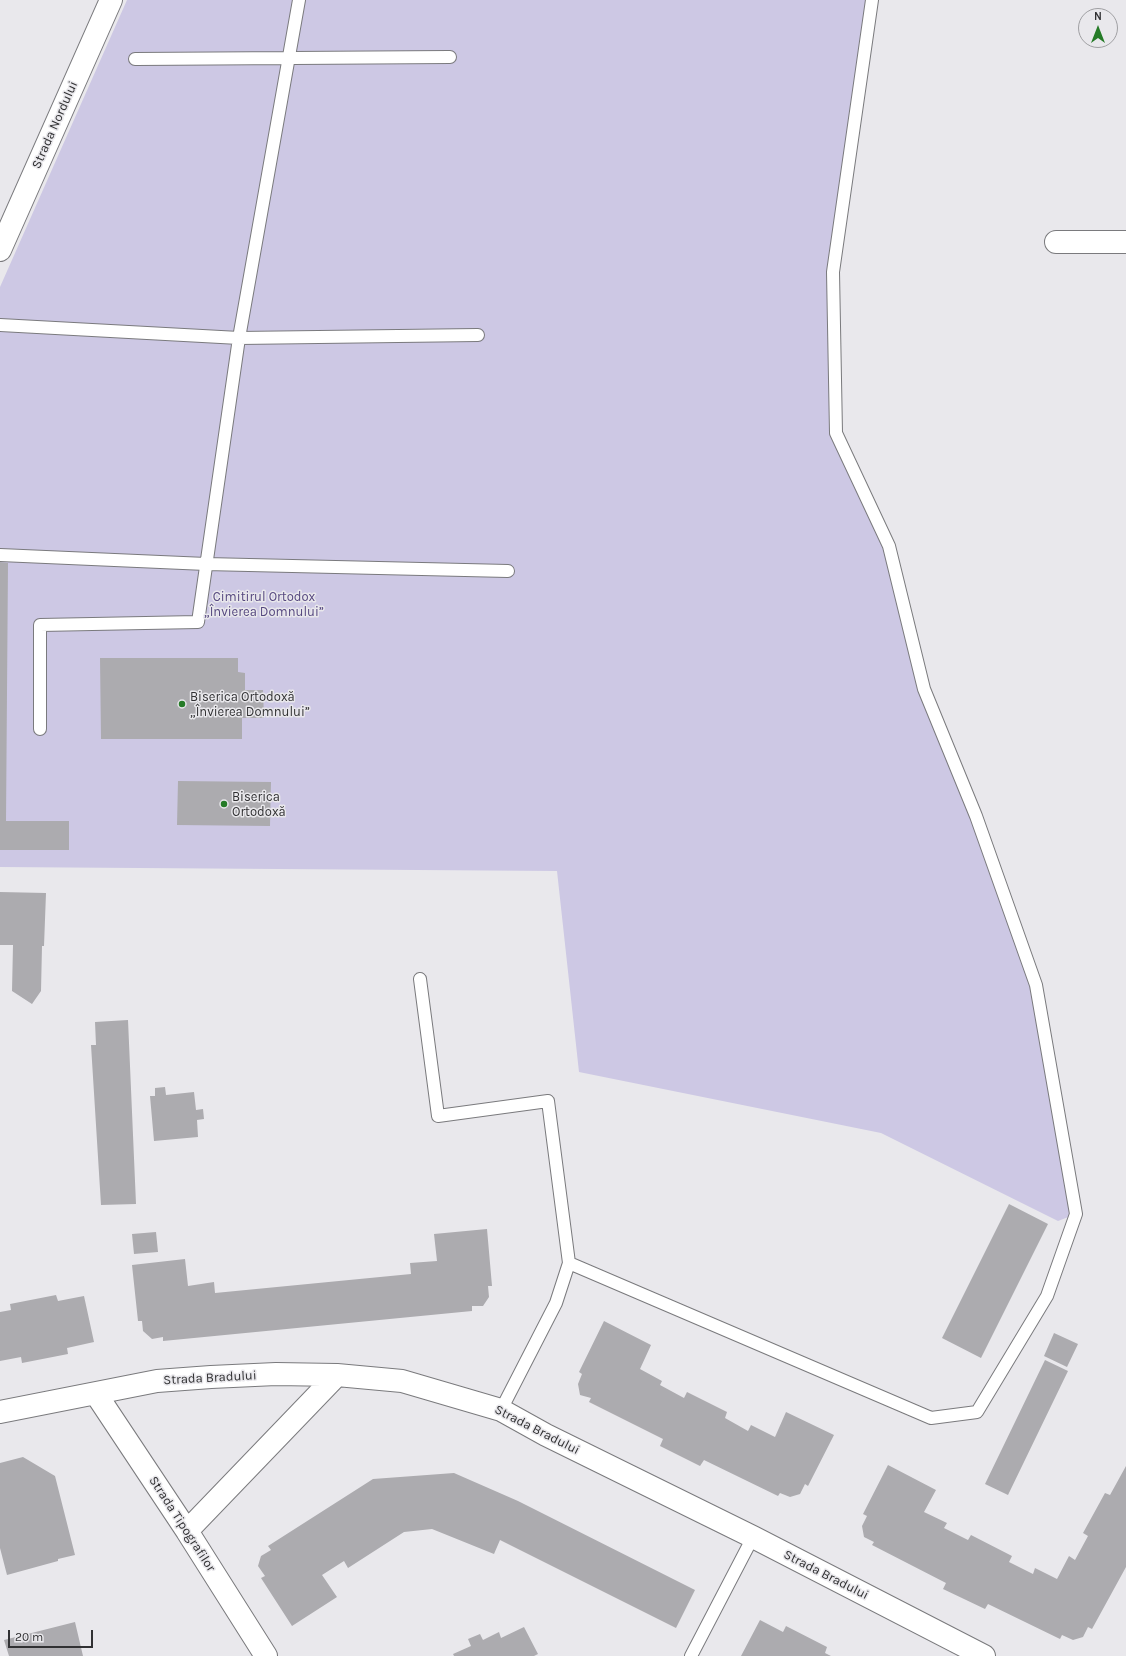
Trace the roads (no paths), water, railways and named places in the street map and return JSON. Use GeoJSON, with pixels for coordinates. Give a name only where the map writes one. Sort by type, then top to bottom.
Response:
{"type":"FeatureCollection","features":[{"type":"Feature","properties":{"kind":"street","name":"Strada Nordului"},"geometry":{"type":"LineString","coordinates":[[0,250],[111,0]]}},
{"type":"Feature","properties":{"kind":"street"},"geometry":{"type":"LineString","coordinates":[[1056,242],[1126,242]]}},
{"type":"Feature","properties":{"kind":"street","name":"Strada Bradului"},"geometry":{"type":"LineString","coordinates":[[0,1412],[157,1381],[276,1374],[337,1375],[402,1381],[501,1410],[546,1435],[752,1536],[984,1656]]}},
{"type":"Feature","properties":{"kind":"street"},"geometry":{"type":"LineString","coordinates":[[187,1531],[337,1375]]}},
{"type":"Feature","properties":{"kind":"street","name":"Strada Tipografilor"},"geometry":{"type":"LineString","coordinates":[[96,1394],[187,1531],[266,1656]]}},
{"type":"Feature","properties":{"kind":"lane"},"geometry":{"type":"LineString","coordinates":[[40,729],[40,625],[198,622],[239,338],[290,58],[299,0]]}},
{"type":"Feature","properties":{"kind":"lane"},"geometry":{"type":"LineString","coordinates":[[569,1263],[931,1418],[977,1412],[1047,1296],[1076,1214],[1036,985],[976,816],[924,689],[889,546],[836,433],[832,272],[872,0]]}},
{"type":"Feature","properties":{"kind":"lane"},"geometry":{"type":"LineString","coordinates":[[134,59],[450,57]]}},
{"type":"Feature","properties":{"kind":"lane"},"geometry":{"type":"LineString","coordinates":[[0,325],[239,338],[478,335]]}},
{"type":"Feature","properties":{"kind":"lane"},"geometry":{"type":"LineString","coordinates":[[0,555],[206,564],[508,571]]}},
{"type":"Feature","properties":{"kind":"lane"},"geometry":{"type":"LineString","coordinates":[[420,979],[438,1116],[548,1101],[569,1263],[556,1303],[501,1410]]}},
{"type":"Feature","properties":{"kind":"lane"},"geometry":{"type":"LineString","coordinates":[[690,1656],[752,1536]]}},
{"type":"Feature","properties":{"kind":"place","name":"Biserica Ortodoxă „Învierea Domnului”"},"geometry":{"type":"Point","coordinates":[182,704]}},
{"type":"Feature","properties":{"kind":"place","name":"Biserica Ortodoxă"},"geometry":{"type":"Point","coordinates":[224,804]}},
{"type":"Feature","properties":{"kind":"park label","name":"Cimitirul Ortodox „Învierea Domnului”"},"geometry":{"type":"Point","coordinates":[264,604]}}]}
